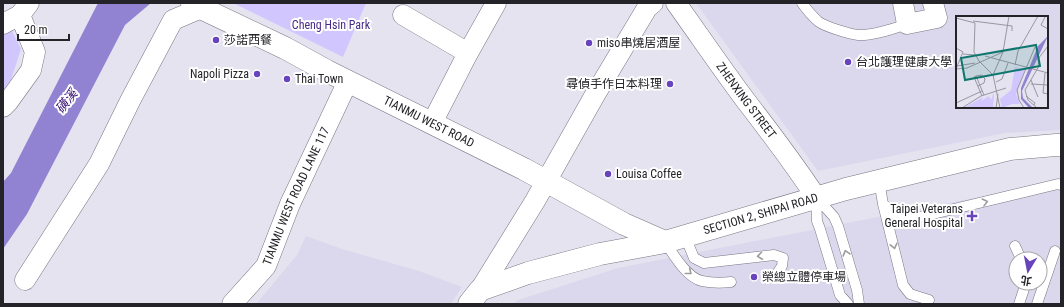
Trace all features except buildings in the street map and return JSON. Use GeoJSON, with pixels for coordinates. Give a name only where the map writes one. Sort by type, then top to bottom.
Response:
{"type":"FeatureCollection","features":[{"type":"Feature","properties":{"kind":"street"},"geometry":{"type":"LineString","coordinates":[[432,123],[496,3]]}},
{"type":"Feature","properties":{"kind":"street"},"geometry":{"type":"LineString","coordinates":[[475,297],[546,182],[647,8],[653,3]]}},
{"type":"Feature","properties":{"kind":"street","name":"ZHENXING STREET"},"geometry":{"type":"LineString","coordinates":[[676,3],[745,100],[769,130],[816,198]]}},
{"type":"Feature","properties":{"kind":"street"},"geometry":{"type":"LineString","coordinates":[[903,3],[907,24],[937,18],[933,3]]}},
{"type":"Feature","properties":{"kind":"street"},"geometry":{"type":"LineString","coordinates":[[25,280],[99,164],[131,99],[173,20],[199,5]]}},
{"type":"Feature","properties":{"kind":"street","name":"TIANMU WEST ROAD"},"geometry":{"type":"LineString","coordinates":[[199,5],[432,123],[624,224],[675,239]]}},
{"type":"Feature","properties":{"kind":"street"},"geometry":{"type":"LineString","coordinates":[[3,24],[25,9],[35,52],[31,70],[3,107]]}},
{"type":"Feature","properties":{"kind":"street"},"geometry":{"type":"LineString","coordinates":[[403,15],[468,53]]}},
{"type":"Feature","properties":{"kind":"street","name":"TIANMU WEST ROAD LANE 117"},"geometry":{"type":"LineString","coordinates":[[232,304],[266,266],[290,204],[348,81]]}},
{"type":"Feature","properties":{"kind":"street","name":"SECTION 2, SHIPAI ROAD"},"geometry":{"type":"LineString","coordinates":[[475,297],[528,273],[600,254],[675,239],[846,189],[1010,148],[1061,145]]}},
{"type":"Feature","properties":{"kind":"lane"},"geometry":{"type":"LineString","coordinates":[[802,3],[820,23],[858,35],[891,30],[907,24]]}},
{"type":"Feature","properties":{"kind":"lane"},"geometry":{"type":"LineString","coordinates":[[879,181],[883,204],[903,285],[910,294],[929,300]]}},
{"type":"Feature","properties":{"kind":"lane"},"geometry":{"type":"LineString","coordinates":[[883,204],[899,217],[912,219],[1058,184],[1061,185]]}},
{"type":"Feature","properties":{"kind":"lane"},"geometry":{"type":"LineString","coordinates":[[816,198],[817,221],[840,295],[848,304]]}},
{"type":"Feature","properties":{"kind":"lane"},"geometry":{"type":"LineString","coordinates":[[816,198],[834,217],[838,226],[857,290],[859,304]]}},
{"type":"Feature","properties":{"kind":"lane"},"geometry":{"type":"LineString","coordinates":[[675,239],[694,258],[704,263],[774,255],[783,258],[782,266],[778,272]]}},
{"type":"Feature","properties":{"kind":"lane"},"geometry":{"type":"LineString","coordinates":[[675,239],[685,271],[700,281],[731,282]]}},
{"type":"Feature","properties":{"kind":"lane"},"geometry":{"type":"LineString","coordinates":[[1015,246],[1017,251]]}},
{"type":"Feature","properties":{"kind":"lane"},"geometry":{"type":"LineString","coordinates":[[1037,304],[1055,251]]}},
{"type":"Feature","properties":{"kind":"lane"},"geometry":{"type":"LineString","coordinates":[[1019,304],[1023,291]]}},
{"type":"Feature","properties":{"kind":"shaded area","name":"台北護理健康大學"},"geometry":{"type":"Polygon","coordinates":[[[696,3],[1061,3],[1061,130],[1005,133],[818,171],[696,3]]]}},
{"type":"Feature","properties":{"kind":"shaded area","name":"Taipei Veterans General Hospital"},"geometry":{"type":"Polygon","coordinates":[[[1061,181],[1061,304],[513,304],[518,300],[618,268],[1061,181]]]}},
{"type":"Feature","properties":{"kind":"shaded area"},"geometry":{"type":"Polygon","coordinates":[[[306,236],[342,249],[419,271],[462,287],[451,304],[256,304],[297,255],[306,236]]]}},
{"type":"Feature","properties":{"kind":"green space","name":"Cheng Hsin Park"},"geometry":{"type":"Polygon","coordinates":[[[233,3],[366,3],[343,57],[233,3]]]}},
{"type":"Feature","properties":{"kind":"green space"},"geometry":{"type":"Polygon","coordinates":[[[12,31],[21,49],[5,98],[3,99],[3,33],[12,31]]]}},
{"type":"Feature","properties":{"kind":"water","name":"磺溪"},"geometry":{"type":"Polygon","coordinates":[[[98,3],[151,3],[125,25],[27,214],[3,249],[3,182],[11,173],[98,3]]]}},
{"type":"Feature","properties":{"kind":"place","name":"莎諾西餐"},"geometry":{"type":"Point","coordinates":[216,40]}},
{"type":"Feature","properties":{"kind":"place","name":"miso串燒居酒屋"},"geometry":{"type":"Point","coordinates":[589,43]}},
{"type":"Feature","properties":{"kind":"place","name":"台北護理健康大學"},"geometry":{"type":"Point","coordinates":[848,62]}},
{"type":"Feature","properties":{"kind":"place","name":"Napoli Pizza"},"geometry":{"type":"Point","coordinates":[257,74]}},
{"type":"Feature","properties":{"kind":"place","name":"Thai Town"},"geometry":{"type":"Point","coordinates":[287,79]}},
{"type":"Feature","properties":{"kind":"place","name":"尋偵手作日本料理"},"geometry":{"type":"Point","coordinates":[670,84]}},
{"type":"Feature","properties":{"kind":"place","name":"Louisa Coffee"},"geometry":{"type":"Point","coordinates":[608,174]}},
{"type":"Feature","properties":{"kind":"place","name":"Taipei Veterans General Hospital"},"geometry":{"type":"Point","coordinates":[972,216]}},
{"type":"Feature","properties":{"kind":"place","name":"榮總立體停車場"},"geometry":{"type":"Point","coordinates":[754,277]}}]}
